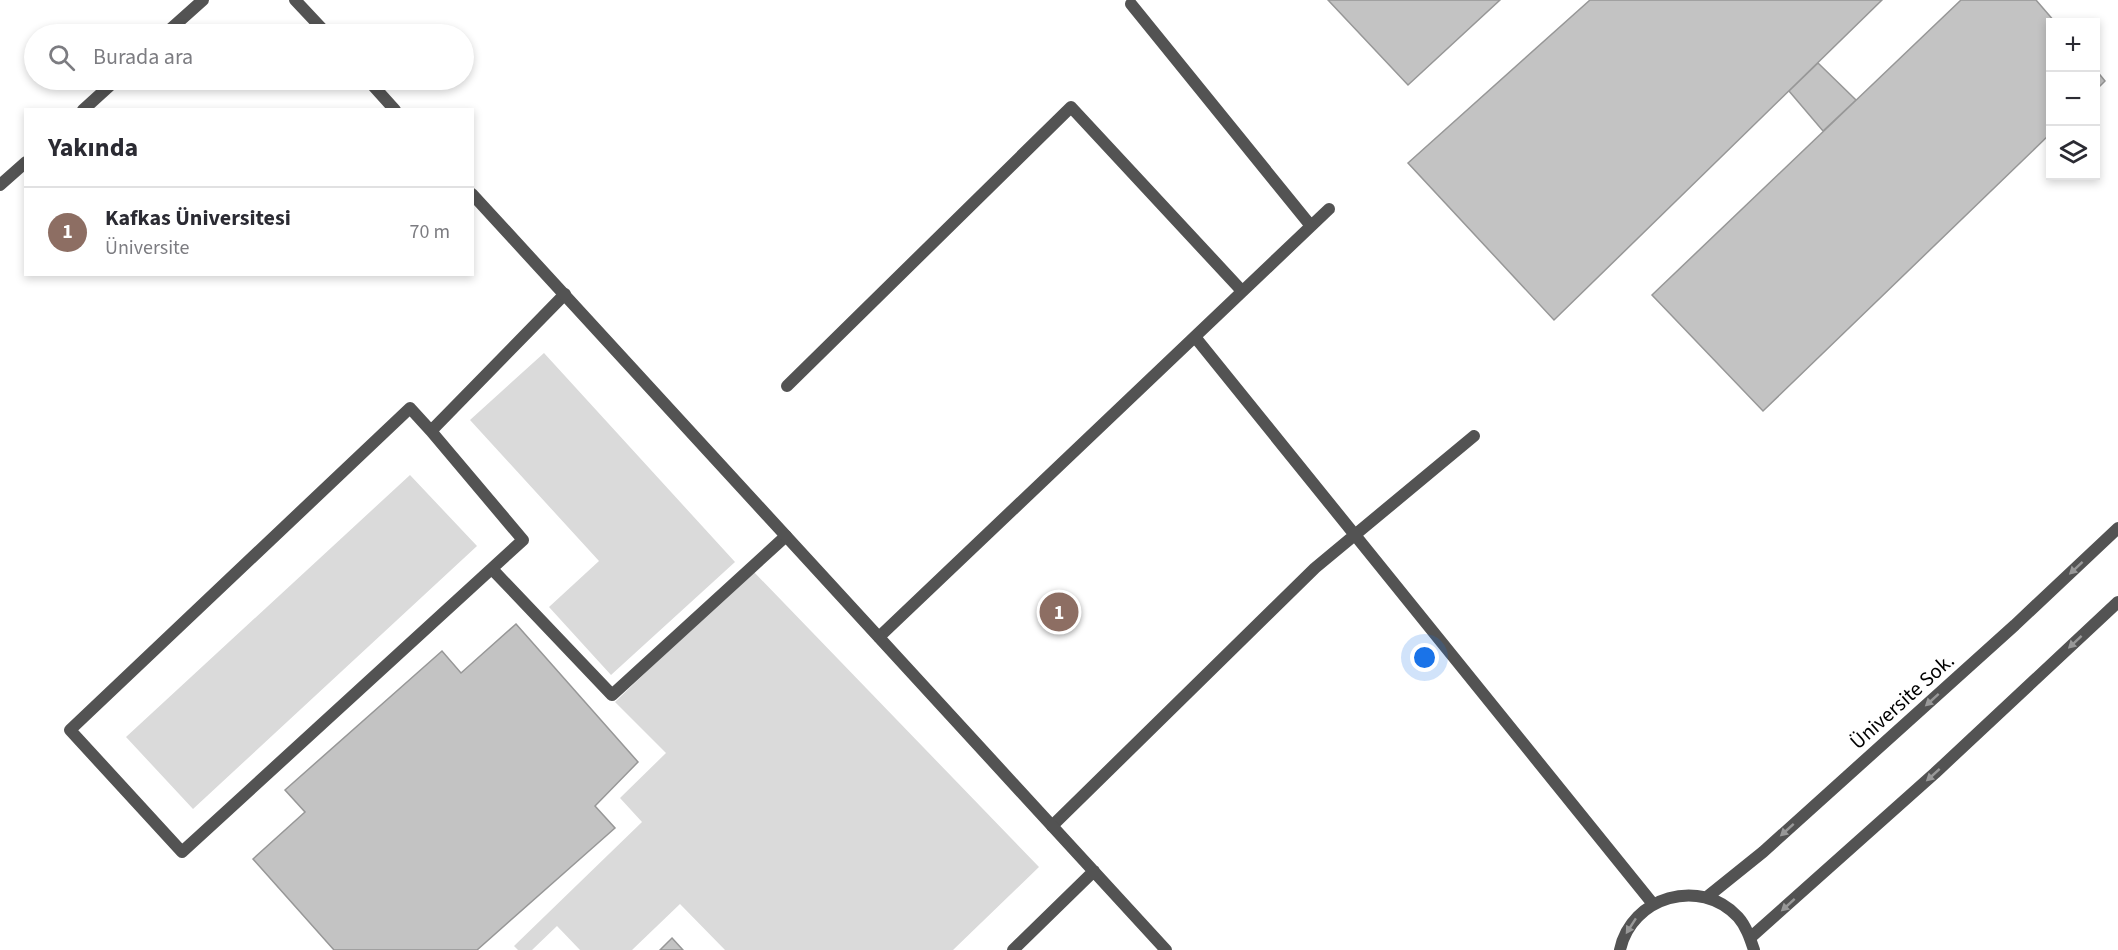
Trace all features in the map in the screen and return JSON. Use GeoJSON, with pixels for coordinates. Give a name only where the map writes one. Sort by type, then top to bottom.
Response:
{"type":"FeatureCollection","features":[{"type":"Feature","properties":{"kind":"street"},"geometry":{"type":"LineString","coordinates":[[176,24],[203,0]]}},
{"type":"Feature","properties":{"kind":"street"},"geometry":{"type":"LineString","coordinates":[[295,0],[318,24]]}},
{"type":"Feature","properties":{"kind":"street"},"geometry":{"type":"LineString","coordinates":[[1131,4],[1311,226]]}},
{"type":"Feature","properties":{"kind":"street"},"geometry":{"type":"LineString","coordinates":[[85,108],[105,90]]}},
{"type":"Feature","properties":{"kind":"street"},"geometry":{"type":"LineString","coordinates":[[377,90],[393,108]]}},
{"type":"Feature","properties":{"kind":"street"},"geometry":{"type":"LineString","coordinates":[[787,386],[1071,107],[1242,291]]}},
{"type":"Feature","properties":{"kind":"street"},"geometry":{"type":"LineString","coordinates":[[0,186],[24,164]]}},
{"type":"Feature","properties":{"kind":"street"},"geometry":{"type":"LineString","coordinates":[[474,196],[1166,950]]}},
{"type":"Feature","properties":{"kind":"street"},"geometry":{"type":"LineString","coordinates":[[879,638],[1329,209]]}},
{"type":"Feature","properties":{"kind":"street"},"geometry":{"type":"LineString","coordinates":[[431,431],[565,294]]}},
{"type":"Feature","properties":{"kind":"street"},"geometry":{"type":"LineString","coordinates":[[1195,337],[1653,904]]}},
{"type":"Feature","properties":{"kind":"street"},"geometry":{"type":"LineString","coordinates":[[410,408],[431,431],[523,540],[182,852],[70,730],[410,408]]}},
{"type":"Feature","properties":{"kind":"street"},"geometry":{"type":"LineString","coordinates":[[1053,826],[1315,568],[1474,436]]}},
{"type":"Feature","properties":{"kind":"street","name":"Üniversite Sok."},"geometry":{"type":"LineString","coordinates":[[1707,897],[1763,852],[1981,656],[2118,528]]}},
{"type":"Feature","properties":{"kind":"street"},"geometry":{"type":"LineString","coordinates":[[492,569],[612,695],[786,536]]}},
{"type":"Feature","properties":{"kind":"street"},"geometry":{"type":"LineString","coordinates":[[1620,950],[1627,930],[1638,915],[1653,904],[1670,897],[1688,894],[1707,897],[1724,905],[1738,917],[1752,944],[2118,602]]}},
{"type":"Feature","properties":{"kind":"street"},"geometry":{"type":"LineString","coordinates":[[1013,950],[1094,871]]}},
{"type":"Feature","properties":{"kind":"shaded area"},"geometry":{"type":"Polygon","coordinates":[[[544,353],[735,562],[611,675],[549,607],[599,561],[470,420],[544,353]]]}},
{"type":"Feature","properties":{"kind":"shaded area"},"geometry":{"type":"Polygon","coordinates":[[[410,475],[477,546],[193,809],[126,737],[410,475]]]}},
{"type":"Feature","properties":{"kind":"shaded area"},"geometry":{"type":"Polygon","coordinates":[[[752,570],[1039,867],[953,950],[725,950],[680,904],[632,950],[580,950],[557,926],[532,950],[518,950],[514,946],[642,822],[620,798],[666,753],[615,702],[752,570]]]}},
{"type":"Feature","properties":{"kind":"building"},"geometry":{"type":"Polygon","coordinates":[[[1328,0],[1500,0],[1408,85],[1328,0]]]}},
{"type":"Feature","properties":{"kind":"building"},"geometry":{"type":"Polygon","coordinates":[[[1590,0],[1882,0],[1554,320],[1408,163],[1590,0]]]}},
{"type":"Feature","properties":{"kind":"building"},"geometry":{"type":"Polygon","coordinates":[[[1961,0],[2036,0],[2052,18],[2046,18],[2046,138],[1763,411],[1652,295],[1961,0]]]}},
{"type":"Feature","properties":{"kind":"building"},"geometry":{"type":"Polygon","coordinates":[[[1818,63],[1856,100],[1823,131],[1789,91],[1818,63]]]}},
{"type":"Feature","properties":{"kind":"building"},"geometry":{"type":"Polygon","coordinates":[[[2100,75],[2105,81],[2100,86],[2100,75]]]}},
{"type":"Feature","properties":{"kind":"building"},"geometry":{"type":"Polygon","coordinates":[[[516,624],[638,762],[595,806],[615,828],[477,950],[334,950],[253,859],[305,812],[285,790],[442,651],[461,673],[516,624]]]}},
{"type":"Feature","properties":{"kind":"building"},"geometry":{"type":"Polygon","coordinates":[[[672,938],[683,950],[660,950],[672,938]]]}},
{"type":"Feature","properties":{"kind":"place","name":"Kafkas Üniversitesi"},"geometry":{"type":"Point","coordinates":[1059,612]}}]}
